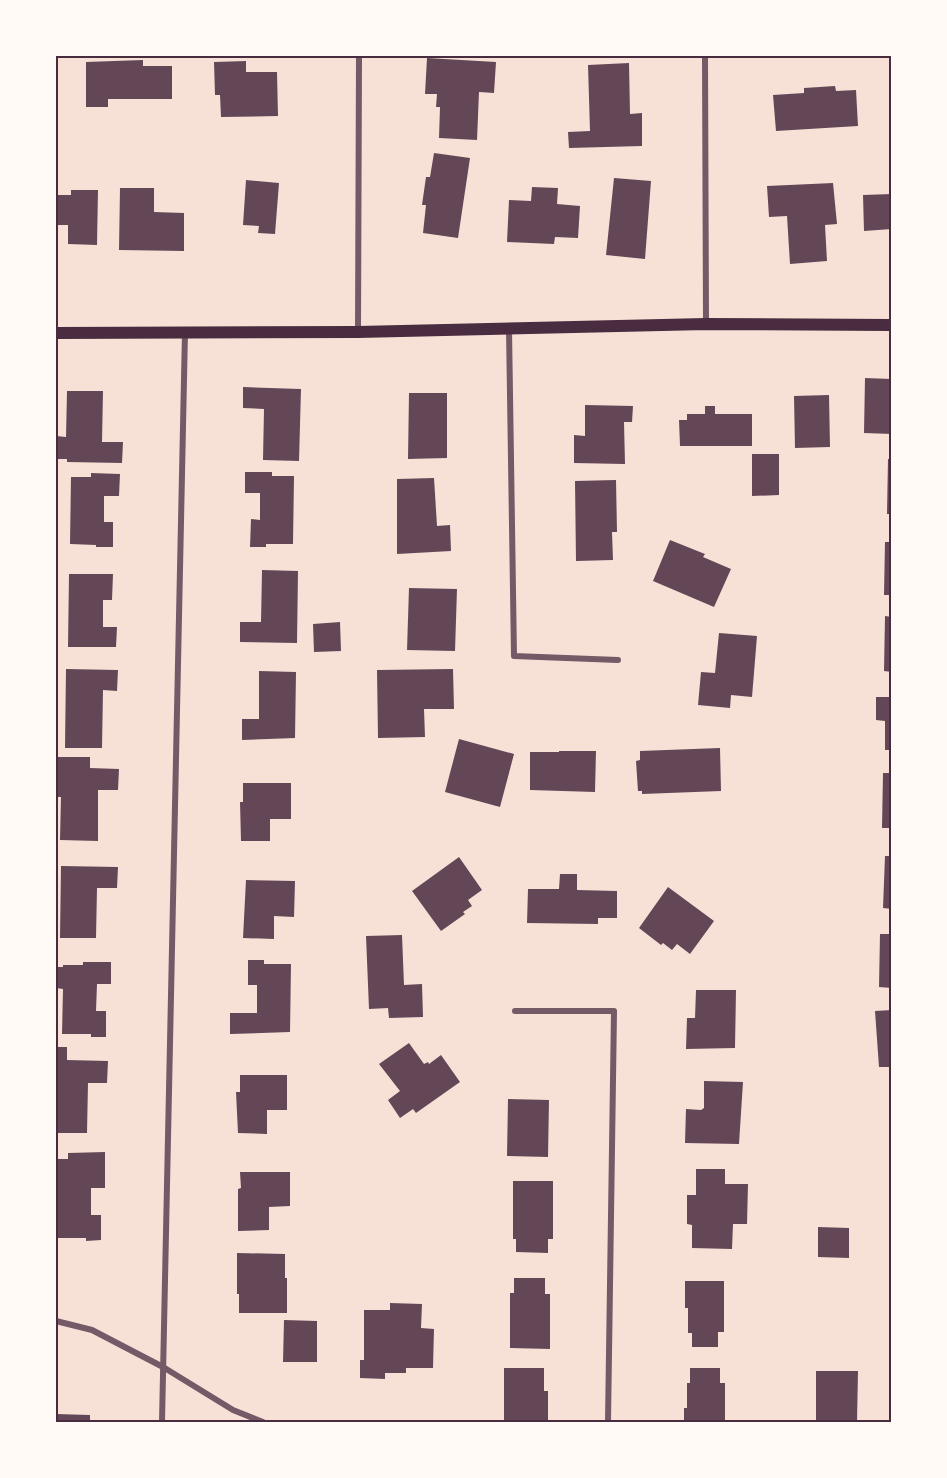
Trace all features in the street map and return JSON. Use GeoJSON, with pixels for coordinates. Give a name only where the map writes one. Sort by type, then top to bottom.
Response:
{"type":"FeatureCollection","features":[{"type":"Feature","properties":{"kind":"main road"},"geometry":{"type":"LineString","coordinates":[[56,333],[358,332],[706,324],[891,325]]}},
{"type":"Feature","properties":{"kind":"street"},"geometry":{"type":"LineString","coordinates":[[358,332],[359,56]]}},
{"type":"Feature","properties":{"kind":"street"},"geometry":{"type":"LineString","coordinates":[[705,56],[706,324]]}},
{"type":"Feature","properties":{"kind":"street"},"geometry":{"type":"LineString","coordinates":[[509,328],[514,656],[618,660]]}},
{"type":"Feature","properties":{"kind":"street"},"geometry":{"type":"LineString","coordinates":[[162,1422],[185,332]]}},
{"type":"Feature","properties":{"kind":"street"},"geometry":{"type":"LineString","coordinates":[[515,1011],[614,1011],[608,1422]]}},
{"type":"Feature","properties":{"kind":"street"},"geometry":{"type":"LineString","coordinates":[[56,1321],[92,1330],[163,1367],[233,1410],[263,1422]]}},
{"type":"Feature","properties":{"kind":"building"},"geometry":{"type":"Polygon","coordinates":[[[427,58],[496,62],[494,93],[479,92],[477,140],[439,138],[440,107],[436,107],[437,94],[425,94],[427,58]]]}},
{"type":"Feature","properties":{"kind":"building"},"geometry":{"type":"Polygon","coordinates":[[[143,60],[143,66],[172,66],[172,99],[108,99],[108,107],[86,107],[86,62],[143,60]]]}},
{"type":"Feature","properties":{"kind":"building"},"geometry":{"type":"Polygon","coordinates":[[[246,61],[246,72],[277,72],[278,116],[221,117],[220,95],[215,95],[214,62],[246,61]]]}},
{"type":"Feature","properties":{"kind":"building"},"geometry":{"type":"Polygon","coordinates":[[[629,63],[630,114],[642,113],[642,146],[569,148],[568,132],[590,131],[588,65],[629,63]]]}},
{"type":"Feature","properties":{"kind":"building"},"geometry":{"type":"Polygon","coordinates":[[[835,86],[836,91],[856,90],[858,126],[776,131],[773,95],[804,93],[804,88],[835,86]]]}},
{"type":"Feature","properties":{"kind":"building"},"geometry":{"type":"Polygon","coordinates":[[[434,153],[470,158],[458,238],[423,233],[426,205],[422,205],[426,177],[430,177],[434,153]]]}},
{"type":"Feature","properties":{"kind":"building"},"geometry":{"type":"Polygon","coordinates":[[[614,178],[651,181],[645,259],[606,255],[614,178]]]}},
{"type":"Feature","properties":{"kind":"building"},"geometry":{"type":"Polygon","coordinates":[[[246,180],[279,183],[275,234],[258,233],[259,226],[243,225],[246,180]]]}},
{"type":"Feature","properties":{"kind":"building"},"geometry":{"type":"Polygon","coordinates":[[[833,183],[837,224],[825,225],[827,261],[790,264],[787,216],[769,217],[767,186],[833,183]]]}},
{"type":"Feature","properties":{"kind":"building"},"geometry":{"type":"Polygon","coordinates":[[[532,187],[558,188],[557,204],[580,206],[578,238],[555,237],[554,244],[507,242],[509,200],[531,201],[532,187]]]}},
{"type":"Feature","properties":{"kind":"building"},"geometry":{"type":"Polygon","coordinates":[[[120,188],[154,188],[154,212],[184,213],[184,251],[119,250],[120,188]]]}},
{"type":"Feature","properties":{"kind":"building"},"geometry":{"type":"Polygon","coordinates":[[[71,190],[98,190],[97,245],[68,244],[68,225],[56,225],[56,195],[71,195],[71,190]]]}},
{"type":"Feature","properties":{"kind":"building"},"geometry":{"type":"Polygon","coordinates":[[[892,194],[892,229],[864,231],[863,195],[892,194]]]}},
{"type":"Feature","properties":{"kind":"building"},"geometry":{"type":"Polygon","coordinates":[[[865,378],[892,379],[892,434],[864,433],[865,378]]]}},
{"type":"Feature","properties":{"kind":"building"},"geometry":{"type":"Polygon","coordinates":[[[243,387],[301,389],[299,461],[263,460],[264,409],[243,408],[243,387]]]}},
{"type":"Feature","properties":{"kind":"building"},"geometry":{"type":"Polygon","coordinates":[[[67,391],[103,391],[102,442],[123,442],[122,463],[67,462],[67,459],[56,459],[56,436],[66,437],[67,391]]]}},
{"type":"Feature","properties":{"kind":"building"},"geometry":{"type":"Polygon","coordinates":[[[409,393],[447,393],[447,458],[408,459],[409,393]]]}},
{"type":"Feature","properties":{"kind":"building"},"geometry":{"type":"Polygon","coordinates":[[[829,395],[830,447],[795,448],[794,396],[829,395]]]}},
{"type":"Feature","properties":{"kind":"building"},"geometry":{"type":"Polygon","coordinates":[[[585,405],[633,406],[632,422],[624,422],[625,464],[574,463],[574,435],[585,436],[585,405]]]}},
{"type":"Feature","properties":{"kind":"building"},"geometry":{"type":"Polygon","coordinates":[[[705,406],[715,406],[715,414],[752,414],[752,446],[680,446],[679,420],[687,420],[687,414],[705,414],[705,406]]]}},
{"type":"Feature","properties":{"kind":"building"},"geometry":{"type":"Polygon","coordinates":[[[752,454],[779,454],[779,495],[752,496],[752,454]]]}},
{"type":"Feature","properties":{"kind":"building"},"geometry":{"type":"Polygon","coordinates":[[[888,459],[892,459],[892,514],[887,514],[888,459]]]}},
{"type":"Feature","properties":{"kind":"building"},"geometry":{"type":"Polygon","coordinates":[[[245,472],[272,472],[272,476],[294,476],[293,544],[266,544],[266,547],[250,547],[251,519],[260,520],[260,493],[245,493],[245,472]]]}},
{"type":"Feature","properties":{"kind":"building"},"geometry":{"type":"Polygon","coordinates":[[[91,473],[120,474],[119,496],[104,496],[104,522],[113,522],[113,547],[70,544],[71,477],[91,477],[91,473]]]}},
{"type":"Feature","properties":{"kind":"building"},"geometry":{"type":"Polygon","coordinates":[[[434,478],[437,526],[450,525],[451,551],[397,554],[397,479],[434,478]]]}},
{"type":"Feature","properties":{"kind":"building"},"geometry":{"type":"Polygon","coordinates":[[[616,480],[617,532],[612,532],[613,560],[576,561],[575,481],[616,480]]]}},
{"type":"Feature","properties":{"kind":"building"},"geometry":{"type":"Polygon","coordinates":[[[670,540],[705,554],[703,557],[731,569],[714,607],[653,581],[670,540]]]}},
{"type":"Feature","properties":{"kind":"building"},"geometry":{"type":"Polygon","coordinates":[[[885,542],[892,542],[892,595],[884,595],[885,542]]]}},
{"type":"Feature","properties":{"kind":"building"},"geometry":{"type":"Polygon","coordinates":[[[262,570],[298,571],[297,643],[240,642],[240,622],[261,622],[262,570]]]}},
{"type":"Feature","properties":{"kind":"building"},"geometry":{"type":"Polygon","coordinates":[[[69,574],[113,574],[112,600],[103,600],[103,627],[117,627],[116,647],[68,647],[69,574]]]}},
{"type":"Feature","properties":{"kind":"building"},"geometry":{"type":"Polygon","coordinates":[[[409,588],[457,589],[455,651],[407,650],[409,588]]]}},
{"type":"Feature","properties":{"kind":"building"},"geometry":{"type":"Polygon","coordinates":[[[885,616],[892,617],[892,672],[884,671],[885,616]]]}},
{"type":"Feature","properties":{"kind":"building"},"geometry":{"type":"Polygon","coordinates":[[[340,622],[341,651],[314,652],[313,624],[340,622]]]}},
{"type":"Feature","properties":{"kind":"building"},"geometry":{"type":"Polygon","coordinates":[[[719,633],[757,636],[752,697],[731,695],[730,708],[698,705],[701,672],[715,673],[719,633]]]}},
{"type":"Feature","properties":{"kind":"building"},"geometry":{"type":"Polygon","coordinates":[[[66,669],[118,670],[117,691],[103,690],[102,748],[65,748],[66,669]]]}},
{"type":"Feature","properties":{"kind":"building"},"geometry":{"type":"Polygon","coordinates":[[[453,669],[454,709],[424,709],[425,737],[378,738],[377,670],[453,669]]]}},
{"type":"Feature","properties":{"kind":"building"},"geometry":{"type":"Polygon","coordinates":[[[259,671],[296,672],[295,738],[242,740],[242,719],[259,719],[259,671]]]}},
{"type":"Feature","properties":{"kind":"building"},"geometry":{"type":"Polygon","coordinates":[[[876,697],[892,697],[892,750],[885,750],[885,721],[876,720],[876,697]]]}},
{"type":"Feature","properties":{"kind":"building"},"geometry":{"type":"Polygon","coordinates":[[[459,739],[514,754],[500,807],[445,792],[459,739]]]}},
{"type":"Feature","properties":{"kind":"building"},"geometry":{"type":"Polygon","coordinates":[[[720,748],[721,791],[642,794],[642,791],[638,791],[636,761],[640,760],[640,751],[720,748]]]}},
{"type":"Feature","properties":{"kind":"building"},"geometry":{"type":"Polygon","coordinates":[[[596,751],[595,792],[530,790],[530,752],[596,751]]]}},
{"type":"Feature","properties":{"kind":"building"},"geometry":{"type":"Polygon","coordinates":[[[56,757],[90,757],[90,768],[119,769],[118,790],[98,790],[98,841],[60,840],[61,797],[56,797],[56,757]]]}},
{"type":"Feature","properties":{"kind":"building"},"geometry":{"type":"Polygon","coordinates":[[[883,773],[892,773],[892,828],[882,828],[883,773]]]}},
{"type":"Feature","properties":{"kind":"building"},"geometry":{"type":"Polygon","coordinates":[[[243,783],[291,783],[291,819],[270,819],[270,841],[241,841],[240,802],[243,802],[243,783]]]}},
{"type":"Feature","properties":{"kind":"building"},"geometry":{"type":"Polygon","coordinates":[[[885,856],[892,856],[892,909],[883,908],[885,856]]]}},
{"type":"Feature","properties":{"kind":"building"},"geometry":{"type":"Polygon","coordinates":[[[459,857],[482,890],[468,900],[472,906],[463,912],[465,914],[441,931],[412,891],[459,857]]]}},
{"type":"Feature","properties":{"kind":"building"},"geometry":{"type":"Polygon","coordinates":[[[61,866],[118,867],[117,888],[97,888],[96,938],[60,938],[61,866]]]}},
{"type":"Feature","properties":{"kind":"building"},"geometry":{"type":"Polygon","coordinates":[[[560,874],[577,874],[577,890],[617,891],[617,918],[598,918],[598,924],[527,923],[528,889],[559,889],[560,874]]]}},
{"type":"Feature","properties":{"kind":"building"},"geometry":{"type":"Polygon","coordinates":[[[246,880],[295,881],[294,917],[274,916],[274,939],[243,938],[246,880]]]}},
{"type":"Feature","properties":{"kind":"building"},"geometry":{"type":"Polygon","coordinates":[[[668,887],[714,921],[690,954],[677,944],[672,950],[663,943],[661,945],[639,928],[668,887]]]}},
{"type":"Feature","properties":{"kind":"building"},"geometry":{"type":"Polygon","coordinates":[[[880,934],[892,934],[892,988],[879,987],[880,934]]]}},
{"type":"Feature","properties":{"kind":"building"},"geometry":{"type":"Polygon","coordinates":[[[402,935],[404,985],[422,984],[423,1017],[389,1018],[388,1008],[369,1009],[366,936],[402,935]]]}},
{"type":"Feature","properties":{"kind":"building"},"geometry":{"type":"Polygon","coordinates":[[[248,960],[264,960],[264,964],[291,964],[290,1032],[230,1034],[230,1013],[257,1013],[257,985],[248,985],[248,960]]]}},
{"type":"Feature","properties":{"kind":"building"},"geometry":{"type":"Polygon","coordinates":[[[83,962],[111,962],[111,984],[97,984],[96,1011],[106,1011],[106,1037],[91,1037],[91,1034],[62,1034],[63,989],[56,988],[56,967],[83,965],[83,962]]]}},
{"type":"Feature","properties":{"kind":"building"},"geometry":{"type":"Polygon","coordinates":[[[696,990],[736,990],[735,1048],[686,1049],[687,1018],[695,1018],[696,990]]]}},
{"type":"Feature","properties":{"kind":"building"},"geometry":{"type":"Polygon","coordinates":[[[892,1010],[892,1067],[879,1067],[875,1011],[892,1010]]]}},
{"type":"Feature","properties":{"kind":"building"},"geometry":{"type":"Polygon","coordinates":[[[409,1043],[424,1064],[428,1062],[429,1064],[441,1055],[460,1082],[416,1113],[413,1109],[400,1118],[388,1100],[400,1091],[379,1064],[409,1043]]]}},
{"type":"Feature","properties":{"kind":"building"},"geometry":{"type":"Polygon","coordinates":[[[56,1047],[67,1047],[67,1060],[108,1061],[107,1083],[88,1083],[87,1133],[56,1133],[56,1047]]]}},
{"type":"Feature","properties":{"kind":"building"},"geometry":{"type":"Polygon","coordinates":[[[240,1075],[287,1075],[287,1110],[267,1110],[267,1134],[238,1133],[236,1092],[240,1092],[240,1075]]]}},
{"type":"Feature","properties":{"kind":"building"},"geometry":{"type":"Polygon","coordinates":[[[704,1081],[743,1082],[739,1144],[685,1143],[686,1109],[701,1110],[704,1108],[704,1081]]]}},
{"type":"Feature","properties":{"kind":"building"},"geometry":{"type":"Polygon","coordinates":[[[508,1099],[549,1100],[548,1157],[507,1156],[508,1099]]]}},
{"type":"Feature","properties":{"kind":"building"},"geometry":{"type":"Polygon","coordinates":[[[105,1152],[105,1188],[91,1188],[91,1215],[101,1215],[101,1240],[57,1238],[56,1159],[68,1159],[68,1153],[105,1152]]]}},
{"type":"Feature","properties":{"kind":"building"},"geometry":{"type":"Polygon","coordinates":[[[696,1169],[725,1169],[725,1184],[748,1184],[747,1224],[733,1224],[732,1249],[692,1248],[692,1225],[687,1224],[687,1195],[696,1195],[696,1169]]]}},
{"type":"Feature","properties":{"kind":"building"},"geometry":{"type":"Polygon","coordinates":[[[240,1172],[290,1172],[290,1206],[269,1207],[269,1230],[238,1231],[240,1172]]]}},
{"type":"Feature","properties":{"kind":"building"},"geometry":{"type":"Polygon","coordinates":[[[513,1181],[553,1181],[553,1239],[548,1239],[548,1253],[516,1252],[516,1239],[513,1239],[513,1181]]]}},
{"type":"Feature","properties":{"kind":"building"},"geometry":{"type":"Polygon","coordinates":[[[818,1227],[849,1228],[849,1258],[818,1257],[818,1227]]]}},
{"type":"Feature","properties":{"kind":"building"},"geometry":{"type":"Polygon","coordinates":[[[237,1253],[285,1254],[287,1313],[239,1313],[237,1253]]]}},
{"type":"Feature","properties":{"kind":"building"},"geometry":{"type":"Polygon","coordinates":[[[514,1278],[545,1278],[545,1294],[550,1294],[550,1349],[510,1348],[510,1293],[514,1293],[514,1278]]]}},
{"type":"Feature","properties":{"kind":"building"},"geometry":{"type":"Polygon","coordinates":[[[685,1281],[724,1281],[724,1332],[718,1332],[718,1347],[692,1347],[692,1333],[688,1333],[688,1308],[685,1308],[685,1281]]]}},
{"type":"Feature","properties":{"kind":"building"},"geometry":{"type":"Polygon","coordinates":[[[390,1303],[422,1304],[421,1328],[434,1329],[433,1368],[406,1368],[406,1373],[385,1373],[385,1379],[360,1378],[360,1360],[364,1360],[364,1310],[390,1310],[390,1303]]]}},
{"type":"Feature","properties":{"kind":"building"},"geometry":{"type":"Polygon","coordinates":[[[284,1320],[317,1321],[317,1362],[283,1362],[284,1320]]]}},
{"type":"Feature","properties":{"kind":"building"},"geometry":{"type":"Polygon","coordinates":[[[504,1368],[544,1368],[544,1391],[548,1391],[548,1421],[504,1422],[504,1368]]]}},
{"type":"Feature","properties":{"kind":"building"},"geometry":{"type":"Polygon","coordinates":[[[690,1368],[720,1368],[720,1383],[725,1383],[725,1422],[684,1422],[690,1368]]]}},
{"type":"Feature","properties":{"kind":"building"},"geometry":{"type":"Polygon","coordinates":[[[816,1371],[858,1371],[857,1422],[816,1422],[816,1371]]]}},
{"type":"Feature","properties":{"kind":"building"},"geometry":{"type":"Polygon","coordinates":[[[56,1414],[90,1415],[90,1422],[56,1422],[56,1414]]]}}]}
